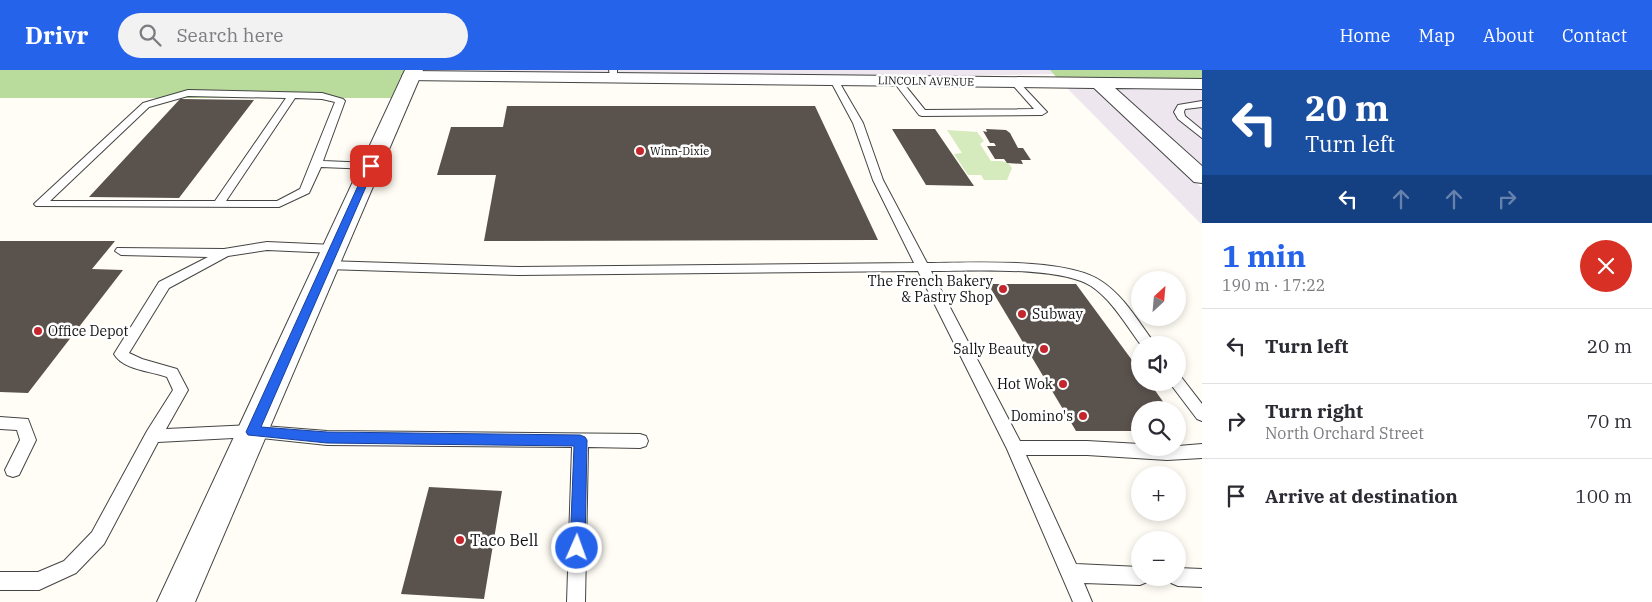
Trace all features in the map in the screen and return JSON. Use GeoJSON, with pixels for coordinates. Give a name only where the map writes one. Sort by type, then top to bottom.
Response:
{"type":"FeatureCollection","features":[{"type":"Feature","properties":{"kind":"street","name":"LINCOLN AVENUE"},"geometry":{"type":"LineString","coordinates":[[412,73],[743,75],[834,80],[1202,84]]}},
{"type":"Feature","properties":{"kind":"street"},"geometry":{"type":"LineString","coordinates":[[176,602],[412,73]]}},
{"type":"Feature","properties":{"kind":"street"},"geometry":{"type":"LineString","coordinates":[[1098,83],[1202,176]]}},
{"type":"Feature","properties":{"kind":"lane"},"geometry":{"type":"LineString","coordinates":[[834,80],[858,123],[878,180],[1015,448],[1083,602]]}},
{"type":"Feature","properties":{"kind":"lane"},"geometry":{"type":"LineString","coordinates":[[896,81],[922,113],[1042,112],[1014,82]]}},
{"type":"Feature","properties":{"kind":"lane"},"geometry":{"type":"LineString","coordinates":[[188,93],[293,95],[322,96],[340,101],[305,191],[280,204],[40,204],[146,105],[188,93]]}},
{"type":"Feature","properties":{"kind":"lane"},"geometry":{"type":"LineString","coordinates":[[218,204],[293,95]]}},
{"type":"Feature","properties":{"kind":"lane"},"geometry":{"type":"LineString","coordinates":[[1202,104],[1181,107],[1178,112],[1181,117],[1202,135]]}},
{"type":"Feature","properties":{"kind":"lane"},"geometry":{"type":"LineString","coordinates":[[317,164],[371,166]]}},
{"type":"Feature","properties":{"kind":"lane"},"geometry":{"type":"LineString","coordinates":[[121,251],[225,253],[267,246],[402,270],[708,270],[922,266],[1044,270],[1067,272],[1090,280],[1112,298],[1141,336]]}},
{"type":"Feature","properties":{"kind":"lane"},"geometry":{"type":"LineString","coordinates":[[0,581],[38,581],[70,567],[98,538],[153,436],[181,390],[172,373],[154,366],[131,362],[120,354],[164,285],[225,253]]}},
{"type":"Feature","properties":{"kind":"lane"},"geometry":{"type":"LineString","coordinates":[[1184,391],[1202,415]]}},
{"type":"Feature","properties":{"kind":"lane"},"geometry":{"type":"LineString","coordinates":[[0,423],[23,424],[28,440],[13,470]]}},
{"type":"Feature","properties":{"kind":"lane"},"geometry":{"type":"LineString","coordinates":[[153,436],[252,432],[327,438],[640,441]]}},
{"type":"Feature","properties":{"kind":"lane"},"geometry":{"type":"LineString","coordinates":[[576,602],[580,440]]}},
{"type":"Feature","properties":{"kind":"lane"},"geometry":{"type":"LineString","coordinates":[[1015,448],[1087,448],[1168,453],[1202,451]]}},
{"type":"Feature","properties":{"kind":"lane"},"geometry":{"type":"LineString","coordinates":[[1070,573],[1131,576]]}},
{"type":"Feature","properties":{"kind":"lane"},"geometry":{"type":"LineString","coordinates":[[1186,577],[1202,578]]}},
{"type":"Feature","properties":{"kind":"shaded area"},"geometry":{"type":"Polygon","coordinates":[[[423,70],[1050,70],[1055,74],[952,76],[423,70]]]}},
{"type":"Feature","properties":{"kind":"shaded area"},"geometry":{"type":"Polygon","coordinates":[[[1067,88],[1094,88],[1202,188],[1202,225],[1067,88]]]}},
{"type":"Feature","properties":{"kind":"shaded area"},"geometry":{"type":"Polygon","coordinates":[[[1114,88],[1202,88],[1202,166],[1114,88]]]}},
{"type":"Feature","properties":{"kind":"green space"},"geometry":{"type":"Polygon","coordinates":[[[0,70],[404,70],[391,98],[0,98],[0,70]]]}},
{"type":"Feature","properties":{"kind":"green space"},"geometry":{"type":"Polygon","coordinates":[[[1050,70],[1202,70],[1202,79],[1057,78],[1050,70]]]}},
{"type":"Feature","properties":{"kind":"green space"},"geometry":{"type":"Polygon","coordinates":[[[947,130],[977,132],[984,141],[980,144],[991,161],[1006,162],[1012,168],[1007,180],[984,180],[981,175],[968,175],[954,154],[962,153],[947,130]]]}},
{"type":"Feature","properties":{"kind":"building"},"geometry":{"type":"Polygon","coordinates":[[[180,99],[254,100],[179,198],[89,197],[180,99]]]}},
{"type":"Feature","properties":{"kind":"building","name":"Winn-Dixie"},"geometry":{"type":"Polygon","coordinates":[[[507,106],[815,106],[878,240],[484,241],[496,175],[437,175],[451,127],[503,127],[507,106]]]}},
{"type":"Feature","properties":{"kind":"building"},"geometry":{"type":"Polygon","coordinates":[[[892,129],[935,129],[974,186],[926,185],[892,129]]]}},
{"type":"Feature","properties":{"kind":"building"},"geometry":{"type":"Polygon","coordinates":[[[986,129],[1006,130],[1010,133],[1018,148],[1023,148],[1031,160],[1021,160],[1023,164],[1007,163],[1004,159],[995,159],[987,146],[996,146],[994,143],[990,143],[983,131],[987,132],[986,129]]]}},
{"type":"Feature","properties":{"kind":"building","name":"Office Depot"},"geometry":{"type":"Polygon","coordinates":[[[0,241],[115,241],[92,269],[123,270],[28,393],[0,392],[0,241]]]}},
{"type":"Feature","properties":{"kind":"building"},"geometry":{"type":"Polygon","coordinates":[[[988,284],[1076,284],[1131,359],[1131,391],[1155,391],[1163,401],[1131,401],[1131,431],[1076,431],[988,284]]]}},
{"type":"Feature","properties":{"kind":"building"},"geometry":{"type":"Polygon","coordinates":[[[429,487],[502,491],[484,599],[401,594],[429,487]]]}},
{"type":"Feature","properties":{"kind":"place","name":"Winn-Dixie"},"geometry":{"type":"Point","coordinates":[640,151]}},
{"type":"Feature","properties":{"kind":"place","name":"The French Bakery & Pastry Shop"},"geometry":{"type":"Point","coordinates":[1003,289]}},
{"type":"Feature","properties":{"kind":"place","name":"Subway"},"geometry":{"type":"Point","coordinates":[1022,314]}},
{"type":"Feature","properties":{"kind":"place","name":"Office Depot"},"geometry":{"type":"Point","coordinates":[38,331]}},
{"type":"Feature","properties":{"kind":"place","name":"Sally Beauty"},"geometry":{"type":"Point","coordinates":[1044,349]}},
{"type":"Feature","properties":{"kind":"place","name":"Hot Wok"},"geometry":{"type":"Point","coordinates":[1063,384]}},
{"type":"Feature","properties":{"kind":"place","name":"Domino's"},"geometry":{"type":"Point","coordinates":[1083,416]}},
{"type":"Feature","properties":{"kind":"place","name":"Taco Bell"},"geometry":{"type":"Point","coordinates":[460,540]}},
{"type":"Feature","properties":{"kind":"route"},"geometry":{"type":"LineString","coordinates":[[371,166],[252,432],[327,438],[580,440],[577,548]]}}]}
